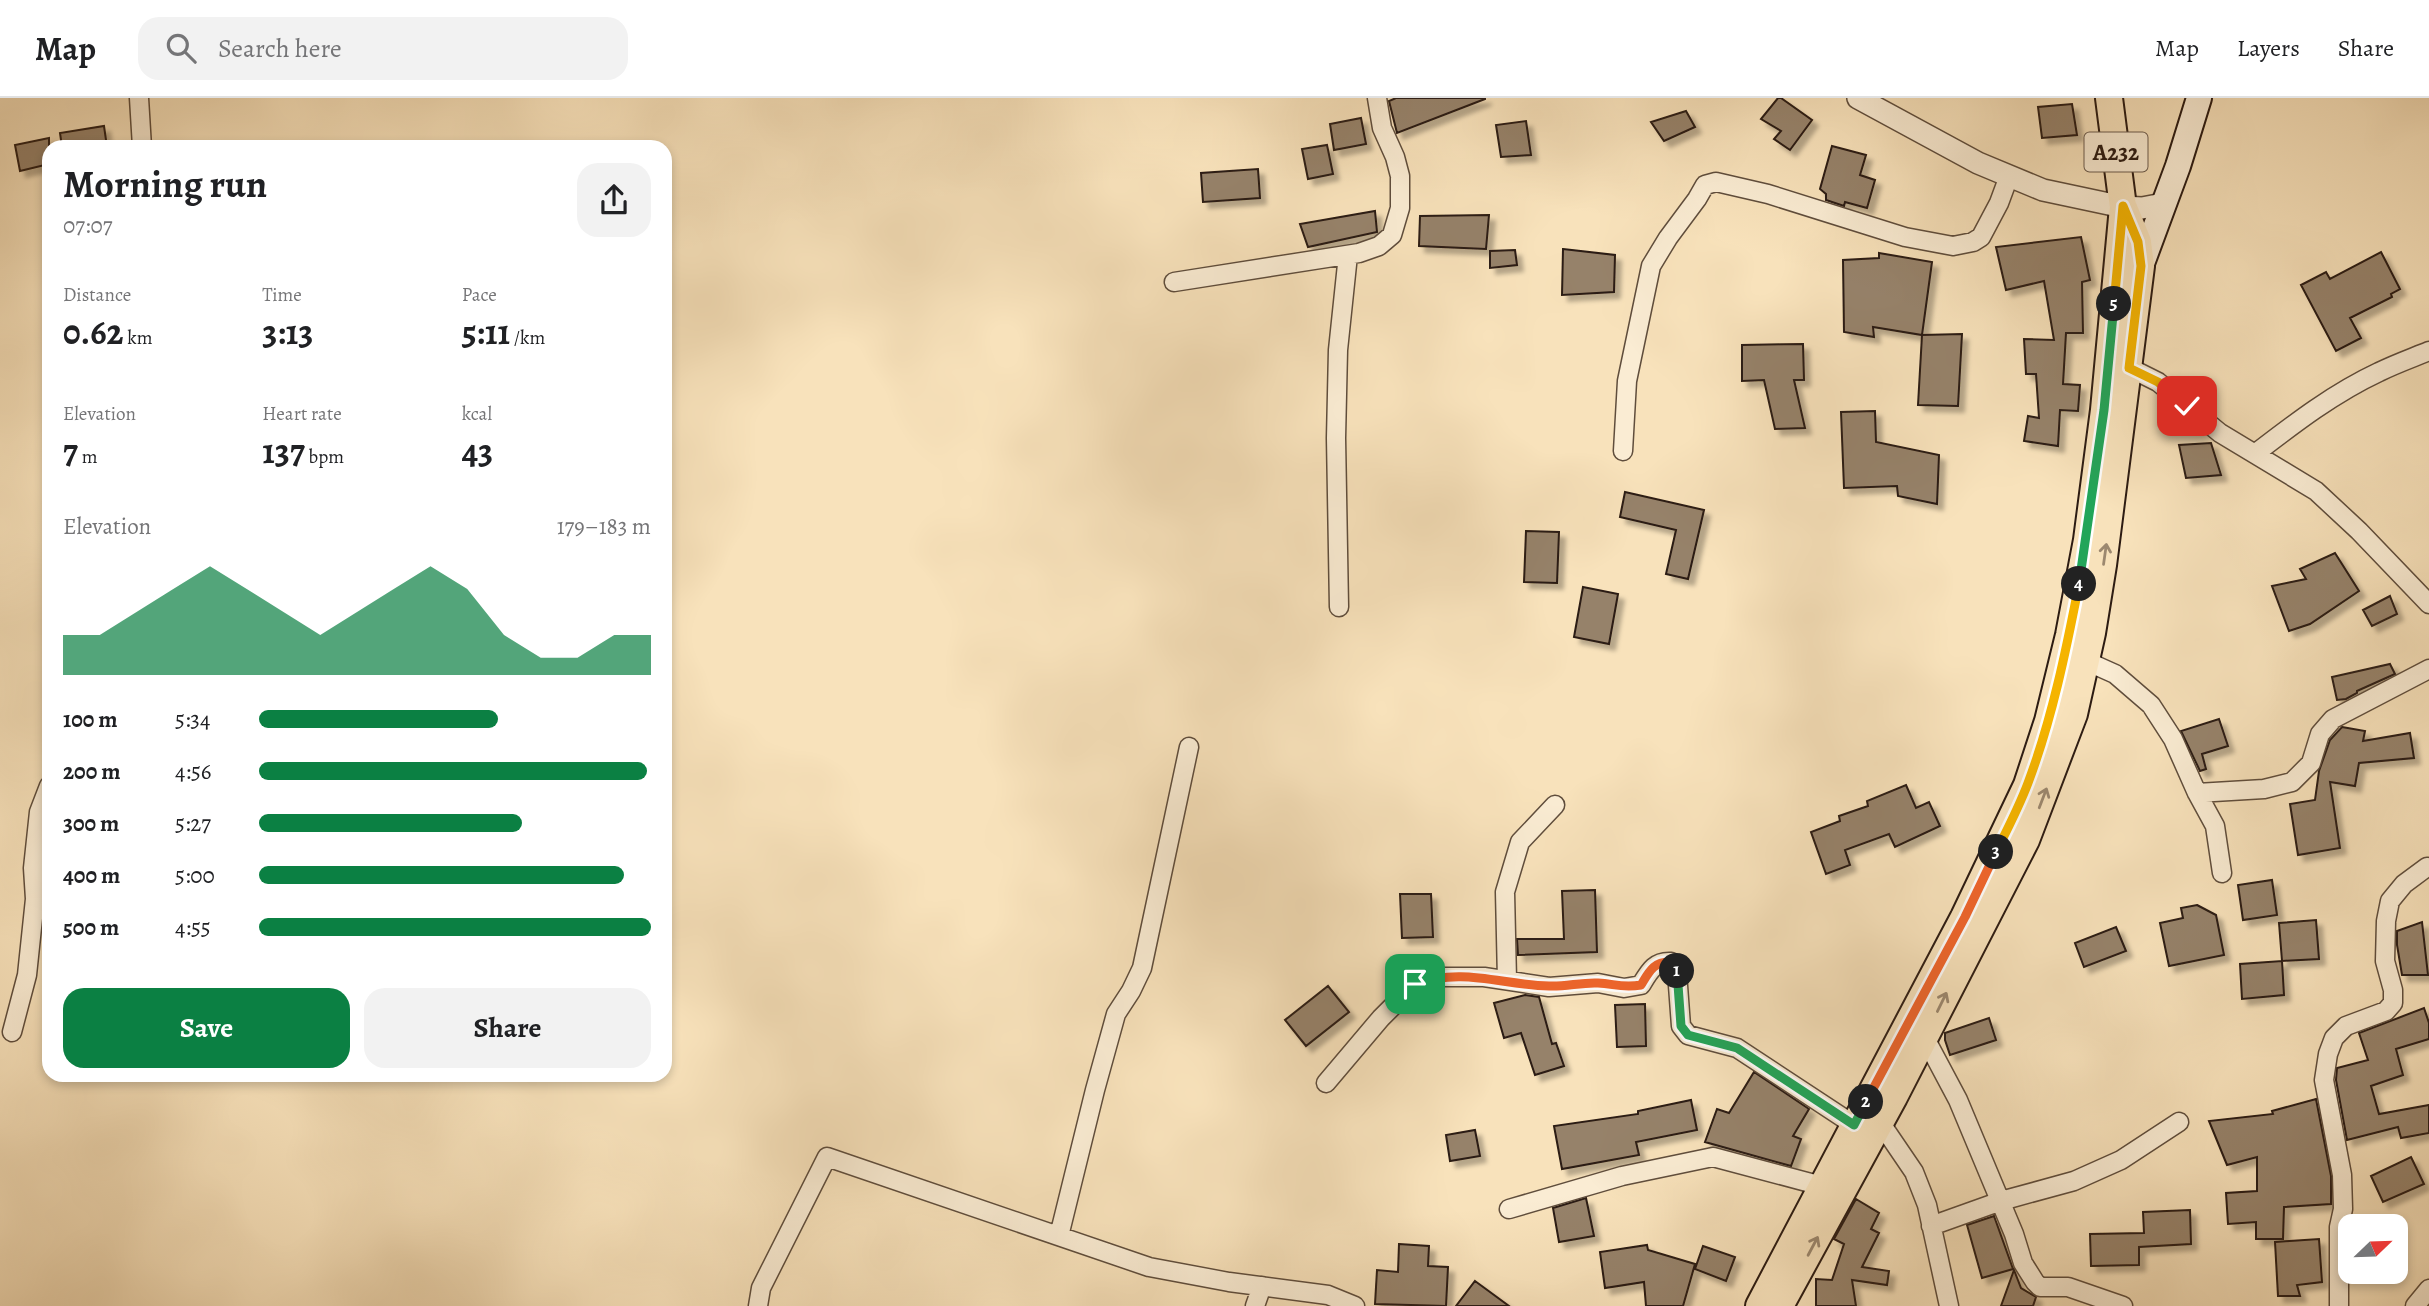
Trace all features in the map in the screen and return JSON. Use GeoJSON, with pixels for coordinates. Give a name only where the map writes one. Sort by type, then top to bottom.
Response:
{"type":"FeatureCollection","features":[{"type":"Feature","properties":{"kind":"main road","name":"A232"},"geometry":{"type":"LineString","coordinates":[[1780,1306],[2027,785],[2048,721],[2069,635],[2087,540],[2104,410],[2123,206],[2109,98]]}},
{"type":"Feature","properties":{"kind":"main road"},"geometry":{"type":"LineString","coordinates":[[2141,266],[2178,166],[2199,98]]}},
{"type":"Feature","properties":{"kind":"main road","name":"A232"},"geometry":{"type":"LineString","coordinates":[[1759,1306],[1822,1186],[1924,1038],[2026,840],[2074,714],[2103,565],[2141,266],[2138,242],[2123,206]]}},
{"type":"Feature","properties":{"kind":"street"},"geometry":{"type":"LineString","coordinates":[[139,98],[142,140]]}},
{"type":"Feature","properties":{"kind":"street"},"geometry":{"type":"LineString","coordinates":[[1174,282],[1348,255],[1379,246],[1392,235],[1399,208],[1400,176],[1382,128],[1377,98]]}},
{"type":"Feature","properties":{"kind":"street"},"geometry":{"type":"LineString","coordinates":[[1858,98],[1943,145],[2043,190],[2123,206]]}},
{"type":"Feature","properties":{"kind":"street"},"geometry":{"type":"LineString","coordinates":[[1623,451],[1627,380],[1651,267],[1705,185],[1716,182],[1768,194],[1905,237],[1953,246],[1973,242],[1981,237],[2000,203],[2009,176]]}},
{"type":"Feature","properties":{"kind":"street","name":"A232"},"geometry":{"type":"LineString","coordinates":[[2123,206],[2142,208],[2163,204]]}},
{"type":"Feature","properties":{"kind":"street"},"geometry":{"type":"LineString","coordinates":[[1339,607],[1336,438],[1338,350],[1348,255]]}},
{"type":"Feature","properties":{"kind":"street"},"geometry":{"type":"LineString","coordinates":[[2256,453],[2340,393],[2378,372],[2429,351]]}},
{"type":"Feature","properties":{"kind":"street"},"geometry":{"type":"LineString","coordinates":[[2129,368],[2158,382],[2220,433],[2316,491],[2359,531],[2429,604]]}},
{"type":"Feature","properties":{"kind":"street"},"geometry":{"type":"LineString","coordinates":[[2086,661],[2115,674],[2151,705],[2173,739],[2215,826],[2222,873]]}},
{"type":"Feature","properties":{"kind":"street"},"geometry":{"type":"LineString","coordinates":[[2197,793],[2264,789],[2292,782],[2311,763],[2320,734],[2333,719],[2429,669]]}},
{"type":"Feature","properties":{"kind":"street"},"geometry":{"type":"LineString","coordinates":[[1059,1236],[1116,1014],[1142,968],[1189,747]]}},
{"type":"Feature","properties":{"kind":"street"},"geometry":{"type":"LineString","coordinates":[[12,1032],[27,975],[35,899],[33,868],[42,804]]}},
{"type":"Feature","properties":{"kind":"street"},"geometry":{"type":"LineString","coordinates":[[1507,980],[1505,892],[1520,842],[1555,805]]}},
{"type":"Feature","properties":{"kind":"street"},"geometry":{"type":"LineString","coordinates":[[2339,1306],[2342,1175],[2324,1080],[2328,1054],[2334,1038],[2346,1026],[2386,1011],[2393,1003],[2393,990],[2385,961],[2386,922],[2390,901],[2404,884],[2427,867]]}},
{"type":"Feature","properties":{"kind":"street"},"geometry":{"type":"LineString","coordinates":[[1326,1083],[1381,1018],[1415,984],[1433,977],[1484,977],[1549,986],[1598,983],[1624,988],[1641,985],[1653,967],[1661,961],[1671,962],[1677,972],[1681,1026],[1688,1035],[1737,1048],[1867,1123],[1914,1172],[1927,1205],[1949,1306]]}},
{"type":"Feature","properties":{"kind":"street"},"geometry":{"type":"LineString","coordinates":[[1924,1038],[1958,1100],[2001,1201],[2024,1264],[2035,1282],[2040,1287],[2068,1287],[2123,1306]]}},
{"type":"Feature","properties":{"kind":"street"},"geometry":{"type":"LineString","coordinates":[[1931,1226],[2001,1201],[2074,1181],[2110,1165],[2179,1122]]}},
{"type":"Feature","properties":{"kind":"street"},"geometry":{"type":"LineString","coordinates":[[758,1306],[761,1288],[827,1157],[1149,1267],[1328,1295],[1355,1306]]}},
{"type":"Feature","properties":{"kind":"street"},"geometry":{"type":"LineString","coordinates":[[1509,1209],[1622,1176],[1713,1157],[1822,1186]]}},
{"type":"Feature","properties":{"kind":"street"},"geometry":{"type":"LineString","coordinates":[[1255,1306],[1262,1286]]}},
{"type":"Feature","properties":{"kind":"street"},"geometry":{"type":"LineString","coordinates":[[2415,1306],[2429,1289]]}},
{"type":"Feature","properties":{"kind":"building"},"geometry":{"type":"Polygon","coordinates":[[[1396,98],[1485,99],[1397,133],[1389,101],[1396,98]]]}},
{"type":"Feature","properties":{"kind":"building"},"geometry":{"type":"Polygon","coordinates":[[[1778,98],[1812,120],[1790,150],[1774,139],[1781,131],[1761,119],[1778,98]]]}},
{"type":"Feature","properties":{"kind":"building"},"geometry":{"type":"Polygon","coordinates":[[[2072,104],[2077,135],[2042,138],[2038,107],[2072,104]]]}},
{"type":"Feature","properties":{"kind":"building"},"geometry":{"type":"Polygon","coordinates":[[[1686,111],[1695,127],[1664,141],[1651,122],[1686,111]]]}},
{"type":"Feature","properties":{"kind":"building"},"geometry":{"type":"Polygon","coordinates":[[[1361,118],[1366,144],[1334,150],[1330,124],[1361,118]]]}},
{"type":"Feature","properties":{"kind":"building"},"geometry":{"type":"Polygon","coordinates":[[[1526,121],[1531,155],[1501,157],[1496,125],[1526,121]]]}},
{"type":"Feature","properties":{"kind":"building"},"geometry":{"type":"Polygon","coordinates":[[[104,126],[106,140],[61,140],[60,133],[104,126]]]}},
{"type":"Feature","properties":{"kind":"building"},"geometry":{"type":"Polygon","coordinates":[[[49,138],[42,140],[42,166],[20,171],[15,145],[49,138]]]}},
{"type":"Feature","properties":{"kind":"building"},"geometry":{"type":"Polygon","coordinates":[[[1327,145],[1333,174],[1308,179],[1302,149],[1327,145]]]}},
{"type":"Feature","properties":{"kind":"building"},"geometry":{"type":"Polygon","coordinates":[[[1832,146],[1866,155],[1860,175],[1875,180],[1867,208],[1845,202],[1844,206],[1826,200],[1826,194],[1820,189],[1832,146]]]}},
{"type":"Feature","properties":{"kind":"building"},"geometry":{"type":"Polygon","coordinates":[[[1258,169],[1260,198],[1203,202],[1201,173],[1258,169]]]}},
{"type":"Feature","properties":{"kind":"building"},"geometry":{"type":"Polygon","coordinates":[[[1375,211],[1377,232],[1308,247],[1300,224],[1375,211]]]}},
{"type":"Feature","properties":{"kind":"building"},"geometry":{"type":"Polygon","coordinates":[[[1489,215],[1486,249],[1419,246],[1420,216],[1489,215]]]}},
{"type":"Feature","properties":{"kind":"building"},"geometry":{"type":"Polygon","coordinates":[[[2081,237],[2090,280],[2082,282],[2083,333],[2066,333],[2063,384],[2080,385],[2078,411],[2060,410],[2058,446],[2024,441],[2028,416],[2039,418],[2036,374],[2026,374],[2024,339],[2054,340],[2044,281],[2006,290],[1996,247],[2081,237]]]}},
{"type":"Feature","properties":{"kind":"building"},"geometry":{"type":"Polygon","coordinates":[[[1563,249],[1615,255],[1614,292],[1562,295],[1563,249]]]}},
{"type":"Feature","properties":{"kind":"building"},"geometry":{"type":"Polygon","coordinates":[[[1515,250],[1517,265],[1490,268],[1490,251],[1515,250]]]}},
{"type":"Feature","properties":{"kind":"building"},"geometry":{"type":"Polygon","coordinates":[[[2381,252],[2400,289],[2391,294],[2392,297],[2350,318],[2361,338],[2336,351],[2301,285],[2326,272],[2330,279],[2381,252]]]}},
{"type":"Feature","properties":{"kind":"building"},"geometry":{"type":"Polygon","coordinates":[[[1879,253],[1932,262],[1922,335],[1873,327],[1874,337],[1844,332],[1843,260],[1879,258],[1879,253]]]}},
{"type":"Feature","properties":{"kind":"building"},"geometry":{"type":"Polygon","coordinates":[[[1962,334],[1958,406],[1918,405],[1922,335],[1962,334]]]}},
{"type":"Feature","properties":{"kind":"building"},"geometry":{"type":"Polygon","coordinates":[[[1803,344],[1804,380],[1794,380],[1805,428],[1775,429],[1764,380],[1742,381],[1742,345],[1803,344]]]}},
{"type":"Feature","properties":{"kind":"building"},"geometry":{"type":"Polygon","coordinates":[[[1875,411],[1876,442],[1939,455],[1937,504],[1898,496],[1897,486],[1844,488],[1841,412],[1875,411]]]}},
{"type":"Feature","properties":{"kind":"building"},"geometry":{"type":"Polygon","coordinates":[[[2211,443],[2221,475],[2186,478],[2179,445],[2211,443]]]}},
{"type":"Feature","properties":{"kind":"building"},"geometry":{"type":"Polygon","coordinates":[[[1625,492],[1704,510],[1688,579],[1666,574],[1676,530],[1620,517],[1625,492]]]}},
{"type":"Feature","properties":{"kind":"building"},"geometry":{"type":"Polygon","coordinates":[[[1526,531],[1559,532],[1557,583],[1524,582],[1526,531]]]}},
{"type":"Feature","properties":{"kind":"building"},"geometry":{"type":"Polygon","coordinates":[[[2335,553],[2359,591],[2310,624],[2289,631],[2272,586],[2306,579],[2300,569],[2335,553]]]}},
{"type":"Feature","properties":{"kind":"building"},"geometry":{"type":"Polygon","coordinates":[[[1583,587],[1618,594],[1609,644],[1574,637],[1583,587]]]}},
{"type":"Feature","properties":{"kind":"building"},"geometry":{"type":"Polygon","coordinates":[[[2390,596],[2397,614],[2372,626],[2363,610],[2390,596]]]}},
{"type":"Feature","properties":{"kind":"building"},"geometry":{"type":"Polygon","coordinates":[[[2390,664],[2395,674],[2357,691],[2346,699],[2337,700],[2332,677],[2390,664]]]}},
{"type":"Feature","properties":{"kind":"building"},"geometry":{"type":"Polygon","coordinates":[[[2219,719],[2228,746],[2202,754],[2206,769],[2200,771],[2181,731],[2219,719]]]}},
{"type":"Feature","properties":{"kind":"building"},"geometry":{"type":"Polygon","coordinates":[[[2342,727],[2365,731],[2363,741],[2410,733],[2414,758],[2359,763],[2355,786],[2330,782],[2340,848],[2298,855],[2290,804],[2315,800],[2319,771],[2330,740],[2342,727]]]}},
{"type":"Feature","properties":{"kind":"building"},"geometry":{"type":"Polygon","coordinates":[[[1906,785],[1916,808],[1929,802],[1940,826],[1895,847],[1889,834],[1845,850],[1850,865],[1826,874],[1811,832],[1840,821],[1839,816],[1868,806],[1867,801],[1906,785]]]}},
{"type":"Feature","properties":{"kind":"building"},"geometry":{"type":"Polygon","coordinates":[[[2272,880],[2277,915],[2243,920],[2238,885],[2272,880]]]}},
{"type":"Feature","properties":{"kind":"building"},"geometry":{"type":"Polygon","coordinates":[[[1595,890],[1597,952],[1518,955],[1517,939],[1564,939],[1562,891],[1595,890]]]}},
{"type":"Feature","properties":{"kind":"building"},"geometry":{"type":"Polygon","coordinates":[[[1400,894],[1431,894],[1433,937],[1402,938],[1400,894]]]}},
{"type":"Feature","properties":{"kind":"building"},"geometry":{"type":"Polygon","coordinates":[[[2197,905],[2216,915],[2224,955],[2169,966],[2160,923],[2183,918],[2181,908],[2197,905]]]}},
{"type":"Feature","properties":{"kind":"building"},"geometry":{"type":"Polygon","coordinates":[[[2316,920],[2319,959],[2282,961],[2279,923],[2316,920]]]}},
{"type":"Feature","properties":{"kind":"building"},"geometry":{"type":"Polygon","coordinates":[[[2422,922],[2428,975],[2402,975],[2397,931],[2422,922]]]}},
{"type":"Feature","properties":{"kind":"building"},"geometry":{"type":"Polygon","coordinates":[[[2116,927],[2126,951],[2084,967],[2075,943],[2116,927]]]}},
{"type":"Feature","properties":{"kind":"building"},"geometry":{"type":"Polygon","coordinates":[[[2282,961],[2284,995],[2242,999],[2240,964],[2282,961]]]}},
{"type":"Feature","properties":{"kind":"building"},"geometry":{"type":"Polygon","coordinates":[[[1328,986],[1349,1012],[1306,1046],[1285,1020],[1328,986]]]}},
{"type":"Feature","properties":{"kind":"building"},"geometry":{"type":"Polygon","coordinates":[[[1525,995],[1539,997],[1552,1044],[1556,1043],[1564,1066],[1535,1075],[1521,1033],[1504,1038],[1494,1003],[1525,995]]]}},
{"type":"Feature","properties":{"kind":"building"},"geometry":{"type":"Polygon","coordinates":[[[1645,1004],[1646,1046],[1617,1047],[1615,1005],[1645,1004]]]}},
{"type":"Feature","properties":{"kind":"building"},"geometry":{"type":"Polygon","coordinates":[[[2424,1008],[2429,1023],[2429,1039],[2396,1049],[2403,1075],[2371,1086],[2379,1114],[2429,1105],[2429,1133],[2401,1138],[2398,1127],[2347,1140],[2336,1080],[2337,1068],[2368,1060],[2359,1033],[2424,1008]]]}},
{"type":"Feature","properties":{"kind":"building"},"geometry":{"type":"Polygon","coordinates":[[[1989,1018],[1996,1040],[1950,1055],[1945,1033],[1989,1018]]]}},
{"type":"Feature","properties":{"kind":"building"},"geometry":{"type":"Polygon","coordinates":[[[1754,1072],[1809,1109],[1793,1136],[1801,1139],[1791,1166],[1705,1142],[1717,1109],[1729,1113],[1754,1072]]]}},
{"type":"Feature","properties":{"kind":"building"},"geometry":{"type":"Polygon","coordinates":[[[2316,1099],[2331,1176],[2331,1204],[2284,1207],[2283,1239],[2256,1239],[2256,1222],[2228,1224],[2226,1193],[2257,1191],[2257,1157],[2227,1165],[2209,1121],[2273,1114],[2272,1111],[2316,1099]]]}},
{"type":"Feature","properties":{"kind":"building"},"geometry":{"type":"Polygon","coordinates":[[[1691,1100],[1697,1130],[1636,1142],[1639,1155],[1562,1169],[1554,1126],[1638,1114],[1638,1111],[1691,1100]]]}},
{"type":"Feature","properties":{"kind":"building"},"geometry":{"type":"Polygon","coordinates":[[[1475,1130],[1480,1156],[1450,1161],[1446,1135],[1475,1130]]]}},
{"type":"Feature","properties":{"kind":"building"},"geometry":{"type":"Polygon","coordinates":[[[2411,1157],[2424,1184],[2383,1202],[2371,1176],[2411,1157]]]}},
{"type":"Feature","properties":{"kind":"building"},"geometry":{"type":"Polygon","coordinates":[[[1586,1198],[1594,1236],[1559,1242],[1553,1208],[1586,1198]]]}},
{"type":"Feature","properties":{"kind":"building"},"geometry":{"type":"Polygon","coordinates":[[[1856,1199],[1879,1213],[1871,1229],[1879,1233],[1862,1267],[1889,1271],[1887,1285],[1852,1280],[1856,1306],[1816,1306],[1816,1279],[1832,1280],[1844,1244],[1834,1239],[1856,1199]]]}},
{"type":"Feature","properties":{"kind":"building"},"geometry":{"type":"Polygon","coordinates":[[[2190,1210],[2191,1244],[2139,1247],[2139,1265],[2091,1266],[2090,1234],[2144,1233],[2143,1212],[2190,1210]]]}},
{"type":"Feature","properties":{"kind":"building"},"geometry":{"type":"Polygon","coordinates":[[[1994,1216],[2013,1269],[1982,1278],[1967,1225],[1994,1216]]]}},
{"type":"Feature","properties":{"kind":"building"},"geometry":{"type":"Polygon","coordinates":[[[2319,1239],[2322,1282],[2297,1285],[2300,1296],[2278,1296],[2275,1242],[2319,1239]]]}},
{"type":"Feature","properties":{"kind":"building"},"geometry":{"type":"Polygon","coordinates":[[[1399,1244],[1429,1246],[1428,1266],[1448,1267],[1446,1306],[1375,1304],[1377,1270],[1398,1272],[1399,1244]]]}},
{"type":"Feature","properties":{"kind":"building"},"geometry":{"type":"Polygon","coordinates":[[[1647,1245],[1648,1250],[1695,1264],[1683,1306],[1646,1306],[1644,1282],[1605,1288],[1600,1252],[1647,1245]]]}},
{"type":"Feature","properties":{"kind":"building"},"geometry":{"type":"Polygon","coordinates":[[[1703,1246],[1735,1257],[1726,1281],[1695,1269],[1703,1246]]]}},
{"type":"Feature","properties":{"kind":"building"},"geometry":{"type":"Polygon","coordinates":[[[2014,1270],[2021,1288],[2036,1297],[2033,1306],[2001,1306],[2014,1270]]]}},
{"type":"Feature","properties":{"kind":"building"},"geometry":{"type":"Polygon","coordinates":[[[1475,1281],[1509,1306],[1456,1306],[1475,1281]]]}},
{"type":"Feature","properties":{"kind":"route"},"geometry":{"type":"LineString","coordinates":[[1415,984],[1433,977],[1484,977],[1549,986],[1598,983],[1624,988],[1641,985],[1653,967],[1661,961],[1671,962],[1677,972],[1681,1026],[1688,1035],[1737,1048],[1854,1125],[1965,917],[2027,785],[2048,721],[2069,635],[2087,540],[2104,410],[2123,206],[2138,242],[2141,266],[2129,368],[2158,382],[2187,406]]}}]}
